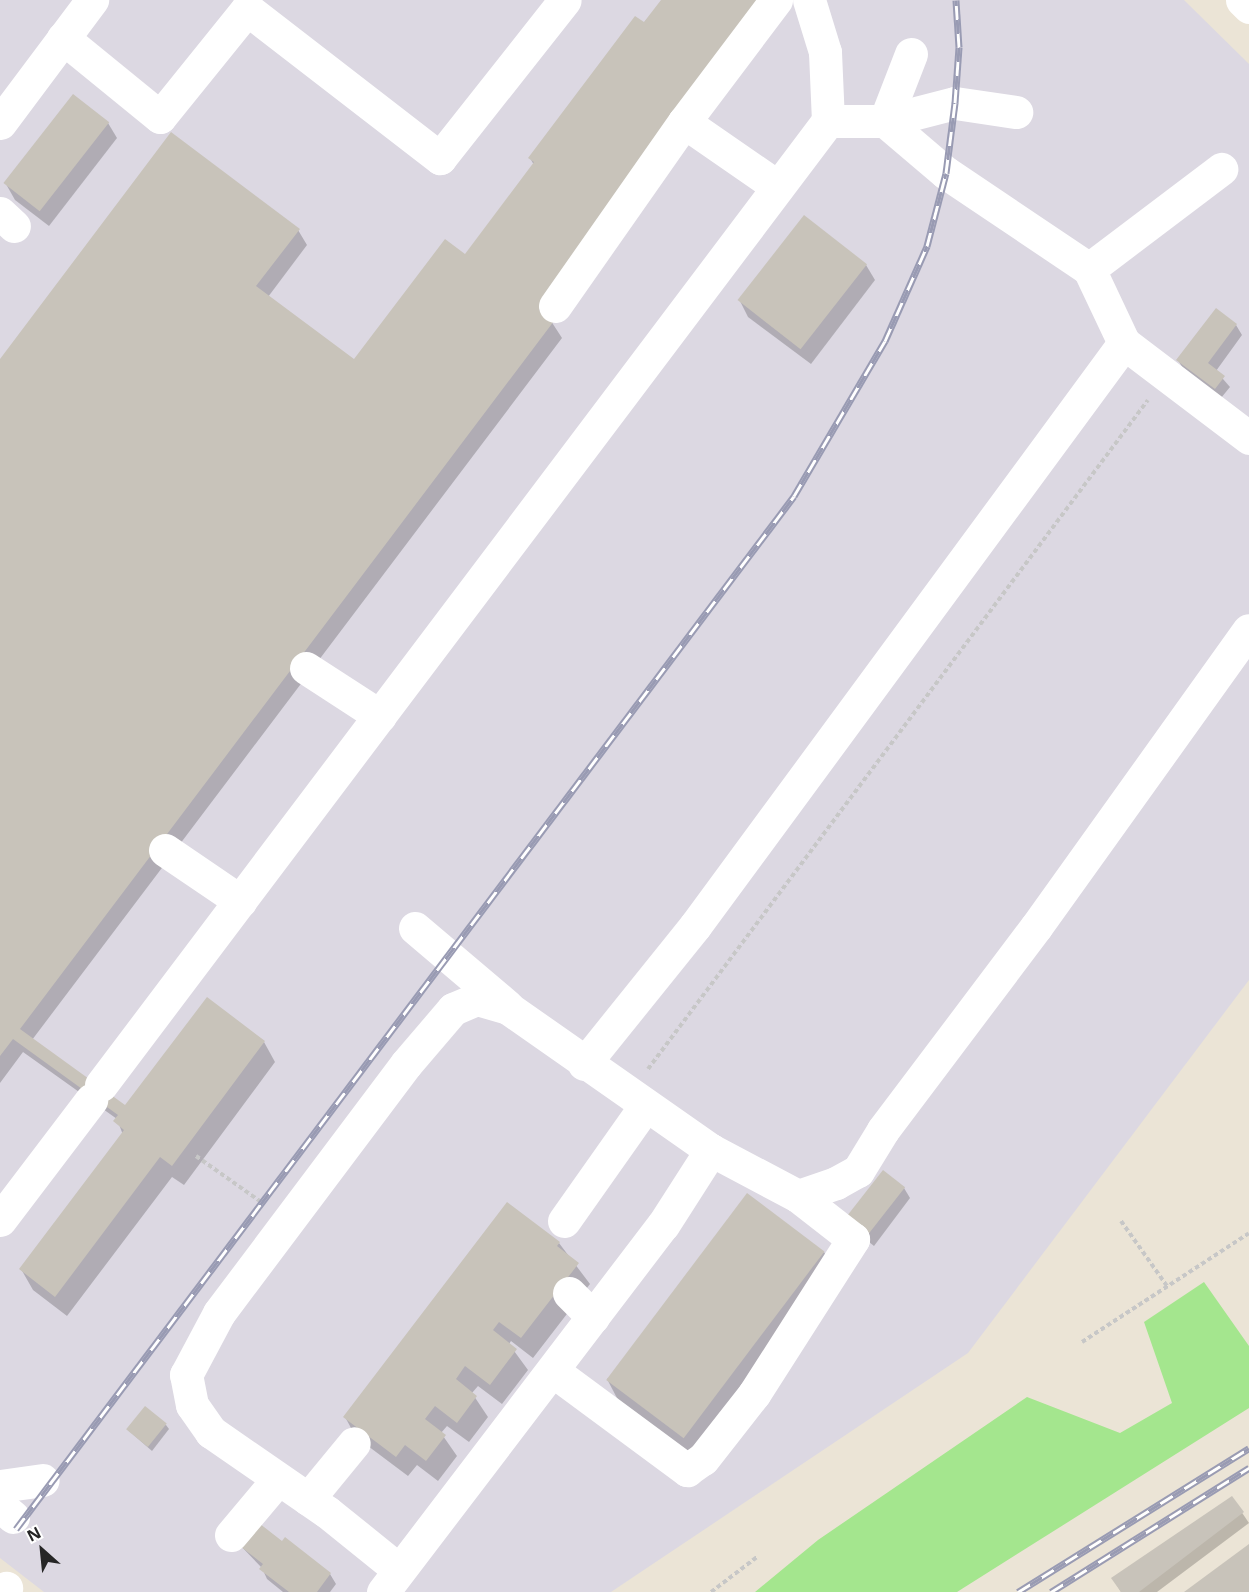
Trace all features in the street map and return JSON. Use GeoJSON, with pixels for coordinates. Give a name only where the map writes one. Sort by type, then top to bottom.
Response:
{"type":"FeatureCollection","features":[{"type":"Feature","properties":{"kind":"street"},"geometry":{"type":"LineString","coordinates":[[1,119],[92,0]]}},
{"type":"Feature","properties":{"kind":"street"},"geometry":{"type":"LineString","coordinates":[[63,38],[160,117],[248,3],[440,158],[565,0]]}},
{"type":"Feature","properties":{"kind":"street"},"geometry":{"type":"LineString","coordinates":[[555,306],[684,122],[777,0]]}},
{"type":"Feature","properties":{"kind":"street"},"geometry":{"type":"LineString","coordinates":[[0,1220],[828,120],[825,52],[809,0]]}},
{"type":"Feature","properties":{"kind":"street"},"geometry":{"type":"LineString","coordinates":[[1242,0],[1249,7]]}},
{"type":"Feature","properties":{"kind":"street"},"geometry":{"type":"LineString","coordinates":[[885,121],[911,54]]}},
{"type":"Feature","properties":{"kind":"street"},"geometry":{"type":"LineString","coordinates":[[828,120],[885,121],[955,103],[1016,112]]}},
{"type":"Feature","properties":{"kind":"street"},"geometry":{"type":"LineString","coordinates":[[885,121],[946,173],[1089,269],[1124,343],[1249,438]]}},
{"type":"Feature","properties":{"kind":"street"},"geometry":{"type":"LineString","coordinates":[[684,122],[778,187]]}},
{"type":"Feature","properties":{"kind":"street"},"geometry":{"type":"LineString","coordinates":[[1089,269],[1221,169]]}},
{"type":"Feature","properties":{"kind":"street"},"geometry":{"type":"LineString","coordinates":[[584,1064],[695,926],[1124,343]]}},
{"type":"Feature","properties":{"kind":"street"},"geometry":{"type":"LineString","coordinates":[[798,1196],[858,1171],[890,1121],[1043,918],[1249,630]]}},
{"type":"Feature","properties":{"kind":"street"},"geometry":{"type":"LineString","coordinates":[[306,668],[380,716]]}},
{"type":"Feature","properties":{"kind":"street"},"geometry":{"type":"LineString","coordinates":[[165,850],[240,901]]}},
{"type":"Feature","properties":{"kind":"street"},"geometry":{"type":"LineString","coordinates":[[415,928],[508,1008],[584,1064],[711,1150],[798,1196],[853,1239],[754,1394],[703,1459],[687,1470],[552,1371]]}},
{"type":"Feature","properties":{"kind":"street"},"geometry":{"type":"LineString","coordinates":[[508,1008],[477,999],[453,1009],[406,1064],[219,1313],[186,1375],[192,1405],[211,1432],[308,1499],[391,1581],[663,1225],[711,1150]]}},
{"type":"Feature","properties":{"kind":"street"},"geometry":{"type":"LineString","coordinates":[[564,1221],[637,1100]]}},
{"type":"Feature","properties":{"kind":"street"},"geometry":{"type":"LineString","coordinates":[[569,1293],[593,1317]]}},
{"type":"Feature","properties":{"kind":"street"},"geometry":{"type":"LineString","coordinates":[[308,1499],[354,1443]]}},
{"type":"Feature","properties":{"kind":"street"},"geometry":{"type":"LineString","coordinates":[[231,1535],[278,1479]]}},
{"type":"Feature","properties":{"kind":"street"},"geometry":{"type":"LineString","coordinates":[[0,1486],[43,1480]]}},
{"type":"Feature","properties":{"kind":"path"},"geometry":{"type":"LineString","coordinates":[[637,1100],[1166,375]]}},
{"type":"Feature","properties":{"kind":"path"},"geometry":{"type":"LineString","coordinates":[[196,1156],[290,1220]]}},
{"type":"Feature","properties":{"kind":"path"},"geometry":{"type":"LineString","coordinates":[[1121,1221],[1167,1286]]}},
{"type":"Feature","properties":{"kind":"path"},"geometry":{"type":"LineString","coordinates":[[1082,1342],[1249,1233]]}},
{"type":"Feature","properties":{"kind":"path"},"geometry":{"type":"LineString","coordinates":[[711,1592],[757,1557]]}},
{"type":"Feature","properties":{"kind":"shaded area"},"geometry":{"type":"Polygon","coordinates":[[[0,0],[1184,0],[1249,64],[1249,980],[968,1353],[611,1592],[44,1592],[0,1558],[0,0]]]}},
{"type":"Feature","properties":{"kind":"green space"},"geometry":{"type":"Polygon","coordinates":[[[1204,1282],[1249,1346],[1249,1408],[957,1592],[755,1592],[818,1540],[1027,1397],[1120,1433],[1172,1403],[1144,1322],[1204,1282]]]}},
{"type":"Feature","properties":{"kind":"building"},"geometry":{"type":"Polygon","coordinates":[[[661,0],[762,0],[539,310],[554,321],[20,1029],[125,1105],[207,997],[265,1041],[172,1166],[160,1157],[55,1297],[19,1269],[124,1130],[113,1121],[118,1115],[13,1039],[0,1056],[0,359],[171,132],[300,229],[256,286],[354,359],[445,239],[465,254],[534,162],[528,158],[635,16],[644,22],[661,0]]]}},
{"type":"Feature","properties":{"kind":"building"},"geometry":{"type":"Polygon","coordinates":[[[73,94],[109,122],[40,211],[3,183],[73,94]]]}},
{"type":"Feature","properties":{"kind":"building"},"geometry":{"type":"Polygon","coordinates":[[[804,215],[867,264],[801,349],[738,300],[804,215]]]}},
{"type":"Feature","properties":{"kind":"building"},"geometry":{"type":"Polygon","coordinates":[[[1216,308],[1237,324],[1208,363],[1225,376],[1215,389],[1176,360],[1216,308]]]}},
{"type":"Feature","properties":{"kind":"building"},"geometry":{"type":"Polygon","coordinates":[[[883,1170],[905,1187],[867,1236],[845,1219],[883,1170]]]}},
{"type":"Feature","properties":{"kind":"building"},"geometry":{"type":"Polygon","coordinates":[[[747,1193],[824,1251],[684,1438],[606,1380],[747,1193]]]}},
{"type":"Feature","properties":{"kind":"building"},"geometry":{"type":"Polygon","coordinates":[[[507,1202],[560,1242],[557,1246],[579,1263],[521,1338],[499,1322],[493,1330],[517,1349],[490,1385],[465,1366],[456,1379],[477,1396],[457,1423],[435,1406],[425,1419],[446,1435],[426,1461],[405,1445],[396,1457],[343,1417],[507,1202]]]}},
{"type":"Feature","properties":{"kind":"building"},"geometry":{"type":"Polygon","coordinates":[[[145,1406],[167,1424],[148,1447],[126,1429],[145,1406]]]}},
{"type":"Feature","properties":{"kind":"building"},"geometry":{"type":"Polygon","coordinates":[[[1232,1496],[1244,1512],[1139,1592],[1121,1592],[1111,1578],[1232,1496]]]}},
{"type":"Feature","properties":{"kind":"building"},"geometry":{"type":"Polygon","coordinates":[[[255,1520],[282,1541],[285,1537],[331,1573],[317,1592],[289,1592],[259,1569],[263,1564],[236,1543],[255,1520]]]}},
{"type":"Feature","properties":{"kind":"building"},"geometry":{"type":"Polygon","coordinates":[[[1249,1544],[1249,1592],[1184,1592],[1249,1544]]]}},
{"type":"Feature","properties":{"kind":"railway"},"geometry":{"type":"LineString","coordinates":[[16,1529],[794,496],[885,341],[927,246],[946,173],[955,103],[959,47],[956,0]]}},
{"type":"Feature","properties":{"kind":"railway"},"geometry":{"type":"LineString","coordinates":[[1018,1592],[1249,1448]]}},
{"type":"Feature","properties":{"kind":"railway"},"geometry":{"type":"LineString","coordinates":[[1051,1592],[1249,1468]]}}]}
